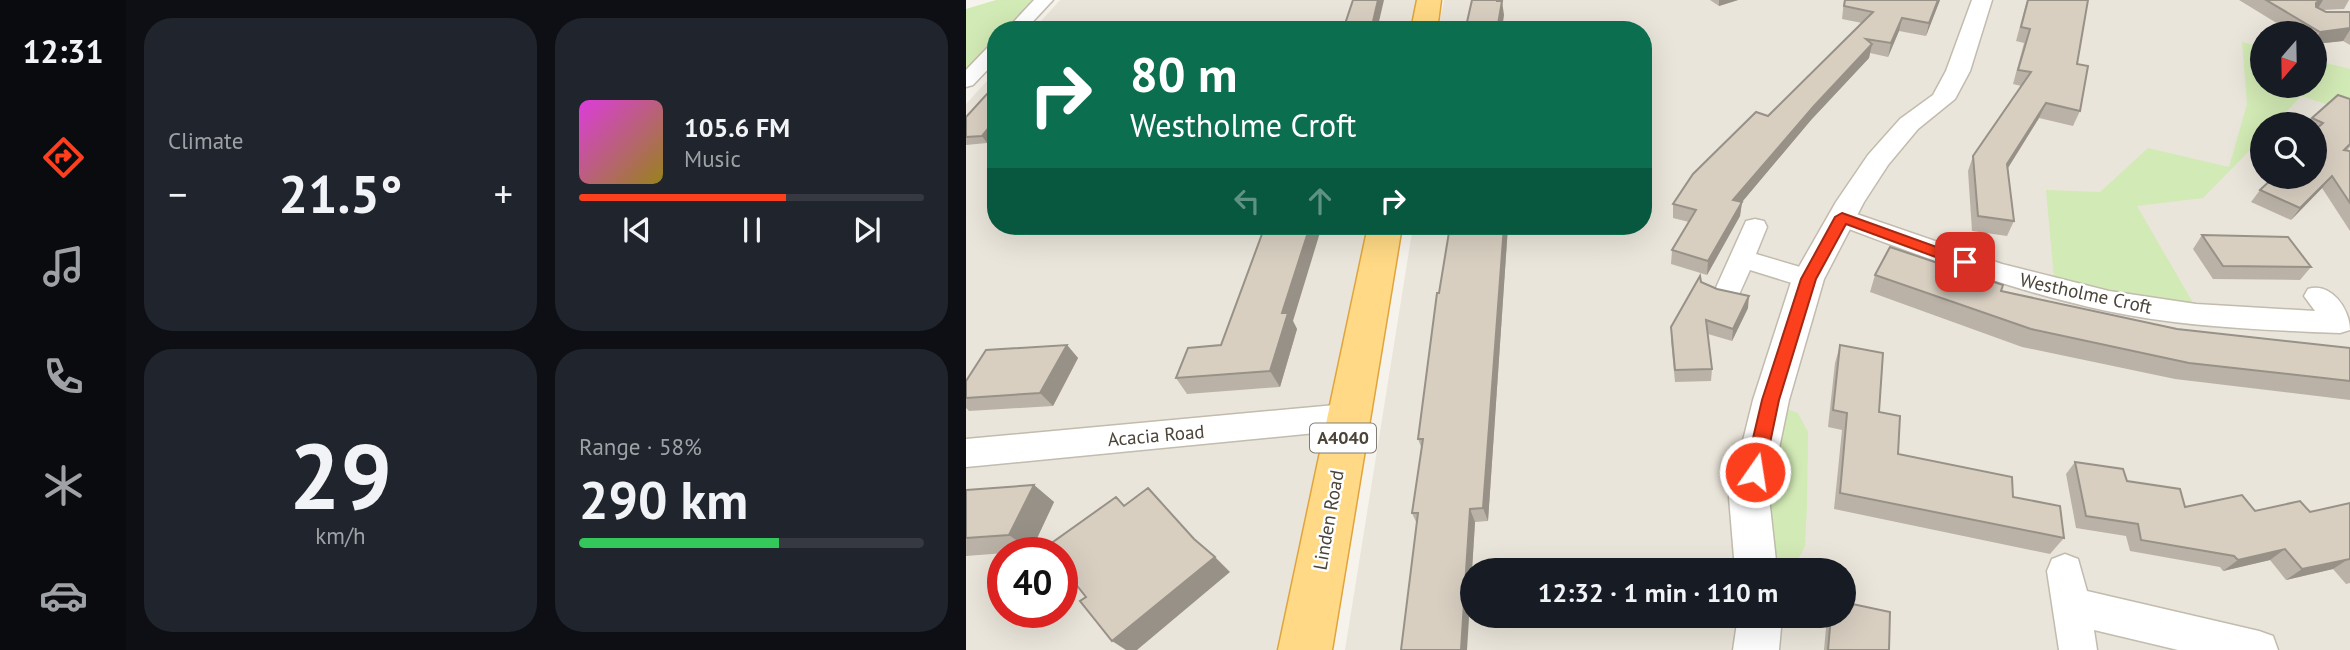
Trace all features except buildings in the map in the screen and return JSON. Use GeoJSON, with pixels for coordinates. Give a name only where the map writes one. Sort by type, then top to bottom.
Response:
{"type":"FeatureCollection","features":[{"type":"Feature","properties":{"kind":"highway"},"geometry":{"type":"LineString","coordinates":[[1426,21],[1429,0]]}},
{"type":"Feature","properties":{"kind":"highway","name":"Linden Road"},"geometry":{"type":"LineString","coordinates":[[1305,650],[1346,418],[1383,235]]}},
{"type":"Feature","properties":{"kind":"street"},"geometry":{"type":"LineString","coordinates":[[1024,21],[1044,0]]}},
{"type":"Feature","properties":{"kind":"street"},"geometry":{"type":"LineString","coordinates":[[1755,558],[1749,496],[1771,400],[1808,279],[1842,217],[1893,140],[1943,99],[1958,71],[1982,0]]}},
{"type":"Feature","properties":{"kind":"street"},"geometry":{"type":"LineString","coordinates":[[966,81],[987,59]]}},
{"type":"Feature","properties":{"kind":"street","name":"Westholme Croft"},"geometry":{"type":"LineString","coordinates":[[1842,217],[1990,271],[2055,289],[2147,308],[2345,328]]}},
{"type":"Feature","properties":{"kind":"street"},"geometry":{"type":"LineString","coordinates":[[1727,292],[1755,227]]}},
{"type":"Feature","properties":{"kind":"street"},"geometry":{"type":"LineString","coordinates":[[1740,258],[1808,279]]}},
{"type":"Feature","properties":{"kind":"street","name":"Westholme Croft"},"geometry":{"type":"LineString","coordinates":[[2318,296],[2345,328]]}},
{"type":"Feature","properties":{"kind":"street","name":"Acacia Road"},"geometry":{"type":"LineString","coordinates":[[966,453],[1346,418]]}},
{"type":"Feature","properties":{"kind":"street"},"geometry":{"type":"LineString","coordinates":[[2078,650],[2067,588],[2259,650]]}},
{"type":"Feature","properties":{"kind":"street"},"geometry":{"type":"LineString","coordinates":[[1756,650],[1759,628]]}},
{"type":"Feature","properties":{"kind":"shaded area"},"geometry":{"type":"Polygon","coordinates":[[[1060,0],[1419,0],[1415,21],[1041,21],[1060,0]]]}},
{"type":"Feature","properties":{"kind":"shaded area"},"geometry":{"type":"Polygon","coordinates":[[[1444,0],[2350,0],[2350,650],[1345,650],[1412,235],[1652,235],[1652,21],[1440,21],[1444,0]]]}},
{"type":"Feature","properties":{"kind":"shaded area"},"geometry":{"type":"Polygon","coordinates":[[[987,81],[987,235],[1374,235],[1289,650],[966,650],[966,104],[987,81]]]}},
{"type":"Feature","properties":{"kind":"green space"},"geometry":{"type":"Polygon","coordinates":[[[996,0],[1043,0],[1023,21],[987,21],[987,58],[966,80],[966,9],[996,0]]]}},
{"type":"Feature","properties":{"kind":"green space"},"geometry":{"type":"Polygon","coordinates":[[[2242,42],[2250,44],[2250,98],[2299,98],[2286,112],[2250,112],[2250,150],[2203,198],[2137,206],[2199,313],[2055,289],[2046,190],[2100,192],[2148,148],[2229,167],[2247,104],[2242,42]]]}},
{"type":"Feature","properties":{"kind":"green space"},"geometry":{"type":"Polygon","coordinates":[[[2328,63],[2350,69],[2350,112],[2307,98],[2328,98],[2328,63]]]}},
{"type":"Feature","properties":{"kind":"green space"},"geometry":{"type":"Polygon","coordinates":[[[1772,404],[1798,413],[1808,432],[1805,546],[1799,558],[1759,558],[1752,497],[1772,404]]]}},
{"type":"Feature","properties":{"kind":"route"},"geometry":{"type":"LineString","coordinates":[[1755,472],[1771,400],[1808,279],[1842,217],[1965,262]]}}]}
